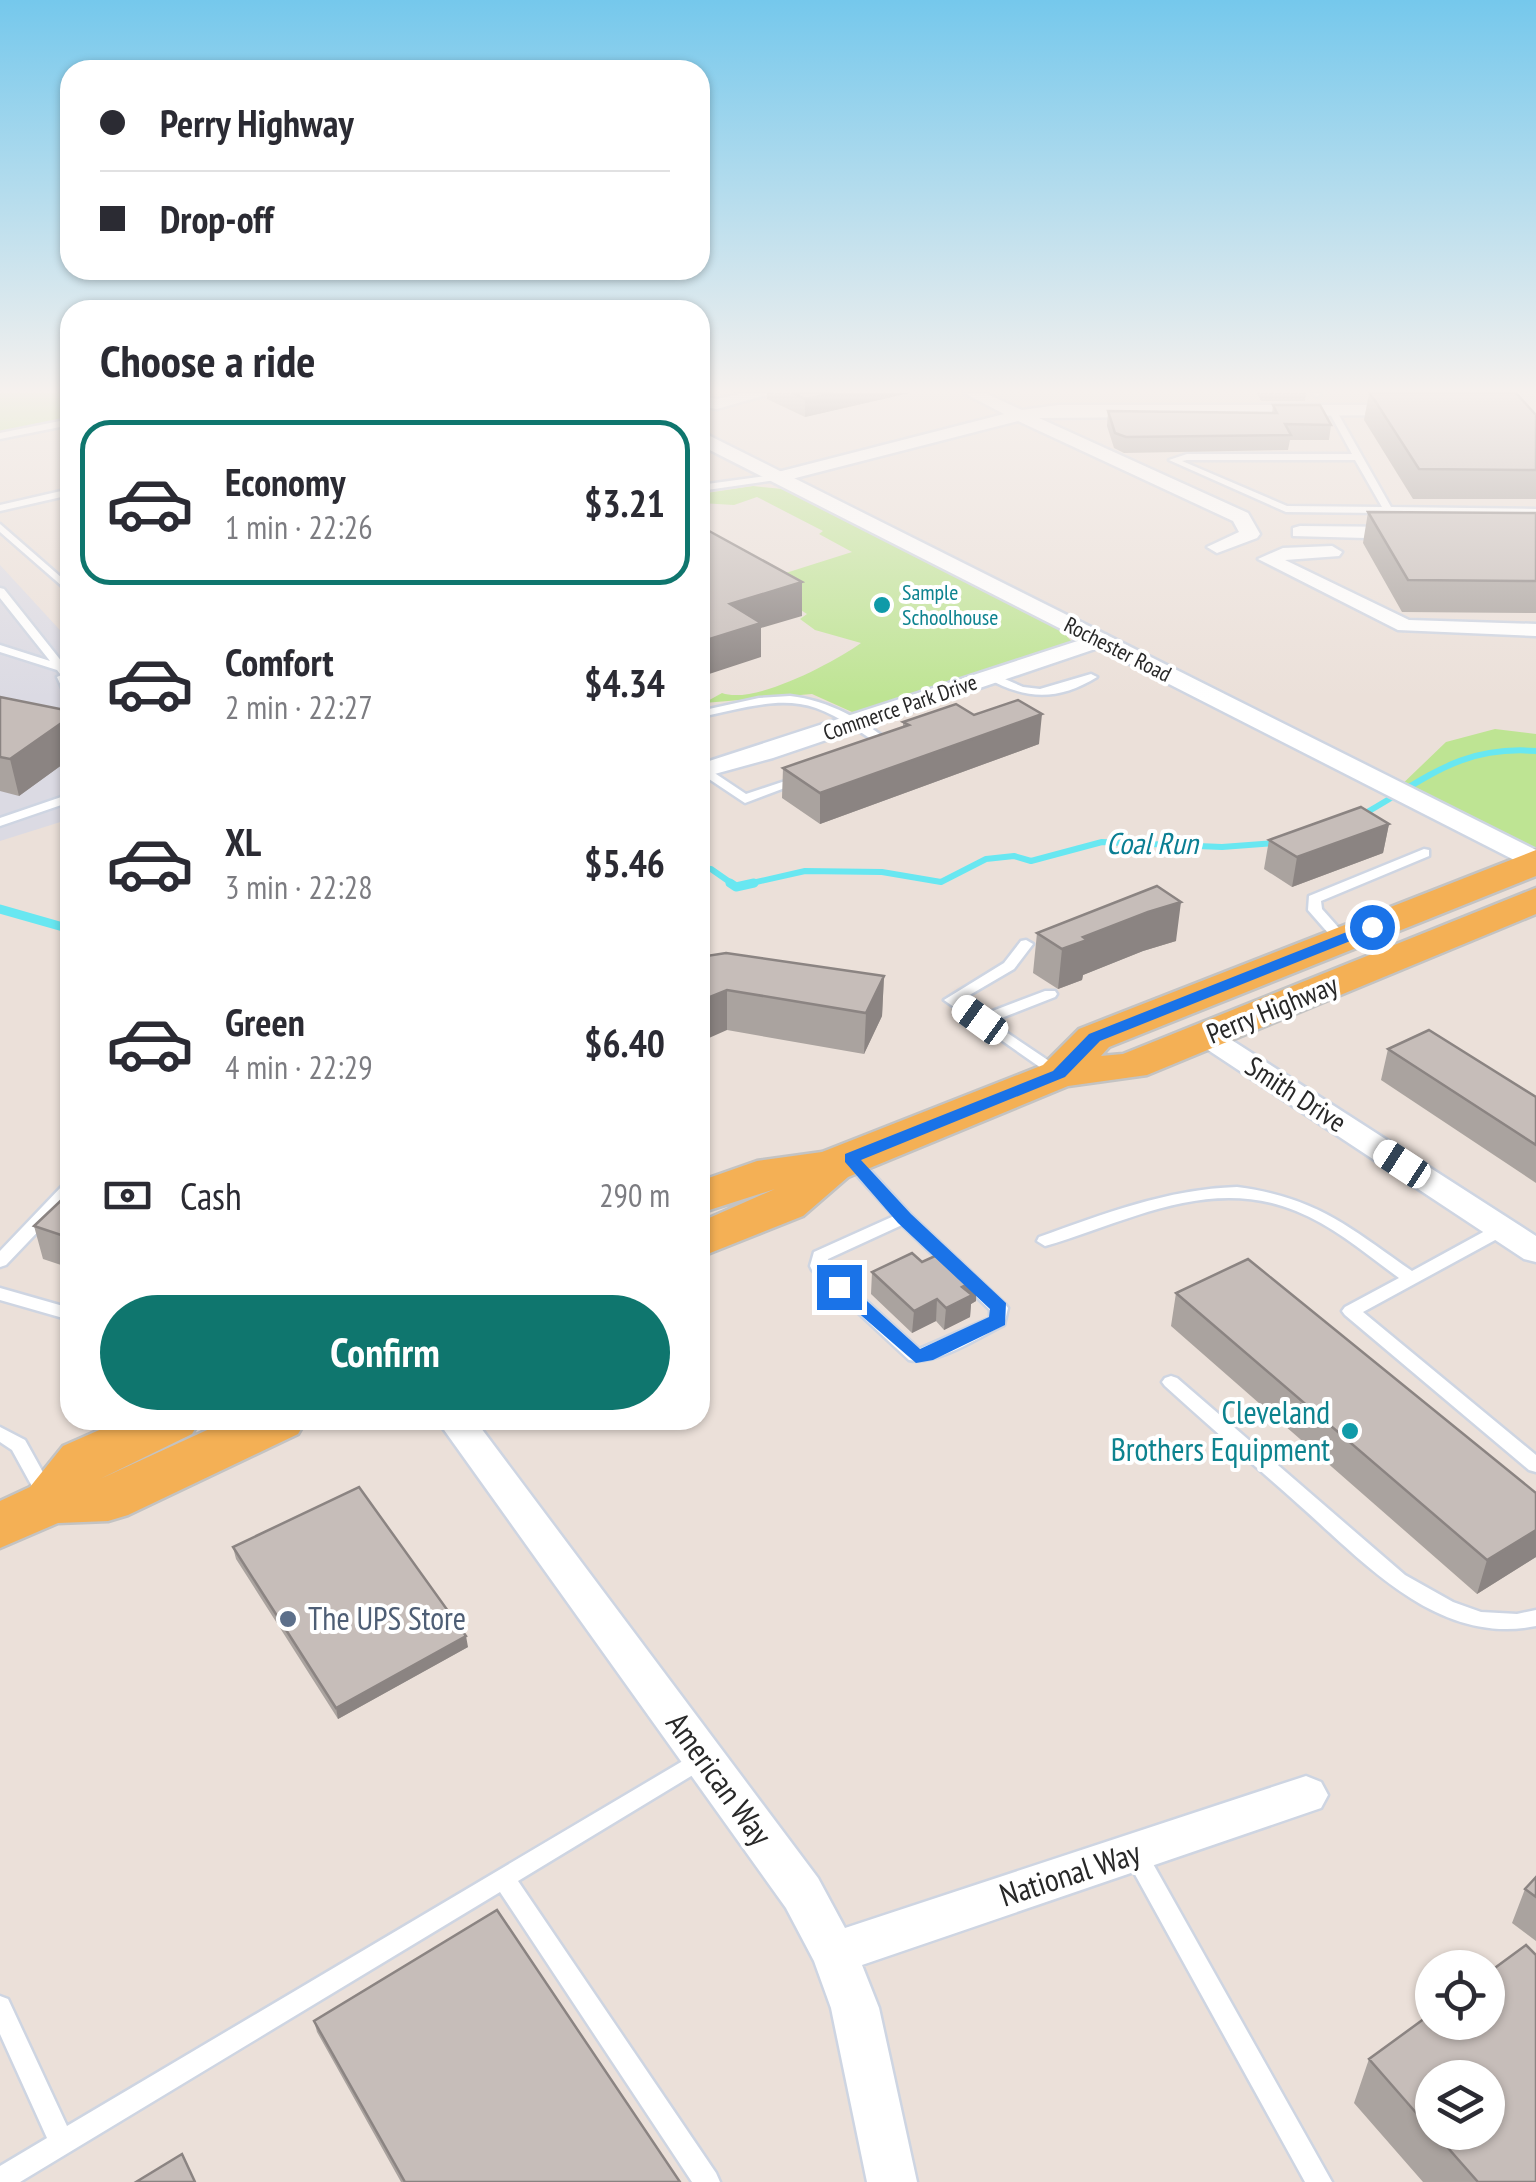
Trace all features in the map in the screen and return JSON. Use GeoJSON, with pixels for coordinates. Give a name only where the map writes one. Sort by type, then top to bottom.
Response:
{"type":"FeatureCollection","features":[{"type":"Feature","properties":{"kind":"main road","name":"Perry Highway"},"geometry":{"type":"LineString","coordinates":[[1059,1074],[1094,1038],[1536,862]]}},
{"type":"Feature","properties":{"kind":"main road","name":"Perry Highway"},"geometry":{"type":"LineString","coordinates":[[710,1194],[756,1176],[840,1162],[1059,1074],[1131,1066],[1536,900]]}},
{"type":"Feature","properties":{"kind":"main road","name":"Perry Highway"},"geometry":{"type":"LineString","coordinates":[[710,1237],[786,1205],[840,1162]]}},
{"type":"Feature","properties":{"kind":"main road"},"geometry":{"type":"LineString","coordinates":[[50,1502],[83,1461],[151,1430]]}},
{"type":"Feature","properties":{"kind":"main road"},"geometry":{"type":"LineString","coordinates":[[0,1526],[50,1502],[108,1500],[258,1430]]}},
{"type":"Feature","properties":{"kind":"street","name":"Rochester Road"},"geometry":{"type":"LineString","coordinates":[[815,495],[1536,862]]}},
{"type":"Feature","properties":{"kind":"street"},"geometry":{"type":"LineString","coordinates":[[1194,495],[1241,516],[1250,534],[1217,547]]}},
{"type":"Feature","properties":{"kind":"street"},"geometry":{"type":"LineString","coordinates":[[1300,532],[1327,542],[1362,605]]}},
{"type":"Feature","properties":{"kind":"street"},"geometry":{"type":"LineString","coordinates":[[1411,533],[1327,542],[1268,559],[1362,605],[1420,628],[1536,630]]}},
{"type":"Feature","properties":{"kind":"street","name":"Commerce Park Drive"},"geometry":{"type":"LineString","coordinates":[[710,768],[1099,640]]}},
{"type":"Feature","properties":{"kind":"street","name":"Smith Drive"},"geometry":{"type":"LineString","coordinates":[[1206,1036],[1536,1251]]}},
{"type":"Feature","properties":{"kind":"street","name":"American Way"},"geometry":{"type":"LineString","coordinates":[[462,1430],[792,1878],[834,1953],[855,2008],[892,2182]]}},
{"type":"Feature","properties":{"kind":"street","name":"National Way"},"geometry":{"type":"LineString","coordinates":[[834,1953],[1306,1795]]}},
{"type":"Feature","properties":{"kind":"lane"},"geometry":{"type":"LineString","coordinates":[[0,508],[58,495]]}},
{"type":"Feature","properties":{"kind":"lane"},"geometry":{"type":"LineString","coordinates":[[1253,495],[1286,509],[1536,512]]}},
{"type":"Feature","properties":{"kind":"lane"},"geometry":{"type":"LineString","coordinates":[[1379,495],[1388,510],[1411,533]]}},
{"type":"Feature","properties":{"kind":"lane"},"geometry":{"type":"LineString","coordinates":[[0,527],[60,581]]}},
{"type":"Feature","properties":{"kind":"lane"},"geometry":{"type":"LineString","coordinates":[[0,590],[60,668]]}},
{"type":"Feature","properties":{"kind":"lane"},"geometry":{"type":"LineString","coordinates":[[0,648],[42,659],[60,673]]}},
{"type":"Feature","properties":{"kind":"lane"},"geometry":{"type":"LineString","coordinates":[[990,676],[1025,695],[1091,677]]}},
{"type":"Feature","properties":{"kind":"lane"},"geometry":{"type":"LineString","coordinates":[[710,712],[761,702],[802,700],[824,707],[892,748],[874,754]]}},
{"type":"Feature","properties":{"kind":"lane"},"geometry":{"type":"LineString","coordinates":[[710,776],[746,799],[819,774]]}},
{"type":"Feature","properties":{"kind":"lane"},"geometry":{"type":"LineString","coordinates":[[0,822],[60,801]]}},
{"type":"Feature","properties":{"kind":"lane"},"geometry":{"type":"LineString","coordinates":[[1341,940],[1314,910],[1314,899],[1424,853]]}},
{"type":"Feature","properties":{"kind":"lane"},"geometry":{"type":"LineString","coordinates":[[1026,944],[1009,966],[951,1000],[1059,1074]]}},
{"type":"Feature","properties":{"kind":"lane"},"geometry":{"type":"LineString","coordinates":[[980,1020],[1050,994]]}},
{"type":"Feature","properties":{"kind":"lane"},"geometry":{"type":"LineString","coordinates":[[840,1162],[904,1218],[999,1308],[998,1320],[926,1355],[916,1356],[818,1266],[820,1256],[904,1218]]}},
{"type":"Feature","properties":{"kind":"lane"},"geometry":{"type":"LineString","coordinates":[[1045,1241],[1182,1194],[1221,1189],[1262,1194],[1303,1207],[1411,1278]]}},
{"type":"Feature","properties":{"kind":"lane"},"geometry":{"type":"LineString","coordinates":[[0,1260],[60,1198]]}},
{"type":"Feature","properties":{"kind":"lane"},"geometry":{"type":"LineString","coordinates":[[1502,1229],[1350,1312],[1536,1465]]}},
{"type":"Feature","properties":{"kind":"lane"},"geometry":{"type":"LineString","coordinates":[[0,1294],[60,1311]]}},
{"type":"Feature","properties":{"kind":"lane"},"geometry":{"type":"LineString","coordinates":[[1170,1382],[1398,1580],[1431,1602],[1486,1621],[1517,1624],[1536,1618]]}},
{"type":"Feature","properties":{"kind":"lane"},"geometry":{"type":"LineString","coordinates":[[0,1434],[19,1445],[50,1502]]}},
{"type":"Feature","properties":{"kind":"lane"},"geometry":{"type":"LineString","coordinates":[[0,2180],[704,1758]]}},
{"type":"Feature","properties":{"kind":"lane"},"geometry":{"type":"LineString","coordinates":[[1135,1852],[1319,2182]]}},
{"type":"Feature","properties":{"kind":"lane"},"geometry":{"type":"LineString","coordinates":[[503,1878],[707,2182]]}},
{"type":"Feature","properties":{"kind":"lane"},"geometry":{"type":"LineString","coordinates":[[0,2007],[62,2143]]}},
{"type":"Feature","properties":{"kind":"shaded area"},"geometry":{"type":"Polygon","coordinates":[[[0,565],[60,630],[60,822],[0,841],[0,565]]]}},
{"type":"Feature","properties":{"kind":"green space"},"geometry":{"type":"Polygon","coordinates":[[[710,495],[794,495],[1061,630],[1077,647],[873,710],[852,712],[812,694],[710,702],[722,693],[736,695],[773,688],[861,643],[815,630],[800,619],[807,614],[757,582],[852,552],[819,534],[823,531],[757,497],[734,505],[710,504],[710,495]]]}},
{"type":"Feature","properties":{"kind":"green space"},"geometry":{"type":"Polygon","coordinates":[[[1495,729],[1536,734],[1536,862],[1395,791],[1446,742],[1495,729]]]}},
{"type":"Feature","properties":{"kind":"building"},"geometry":{"type":"Polygon","coordinates":[[[1368,512],[1536,513],[1536,581],[1408,580],[1368,512]]]}},
{"type":"Feature","properties":{"kind":"building"},"geometry":{"type":"Polygon","coordinates":[[[710,531],[802,582],[730,604],[761,623],[710,639],[710,531]]]}},
{"type":"Feature","properties":{"kind":"building"},"geometry":{"type":"Polygon","coordinates":[[[0,697],[60,709],[60,724],[10,759],[0,757],[0,697]]]}},
{"type":"Feature","properties":{"kind":"building"},"geometry":{"type":"Polygon","coordinates":[[[1018,700],[1042,714],[820,793],[783,768],[909,725],[903,722],[956,704],[974,715],[1018,700]]]}},
{"type":"Feature","properties":{"kind":"building"},"geometry":{"type":"Polygon","coordinates":[[[1361,807],[1389,824],[1297,857],[1269,840],[1361,807]]]}},
{"type":"Feature","properties":{"kind":"building"},"geometry":{"type":"Polygon","coordinates":[[[1157,886],[1181,902],[1083,937],[1087,940],[1062,949],[1037,933],[1157,886]]]}},
{"type":"Feature","properties":{"kind":"building"},"geometry":{"type":"Polygon","coordinates":[[[726,953],[884,976],[866,1013],[727,990],[710,997],[710,955],[726,953]]]}},
{"type":"Feature","properties":{"kind":"building"},"geometry":{"type":"Polygon","coordinates":[[[1429,1030],[1536,1097],[1536,1145],[1388,1049],[1429,1030]]]}},
{"type":"Feature","properties":{"kind":"building"},"geometry":{"type":"Polygon","coordinates":[[[60,1201],[60,1235],[34,1226],[60,1201]]]}},
{"type":"Feature","properties":{"kind":"building"},"geometry":{"type":"Polygon","coordinates":[[[946,1251],[977,1279],[962,1287],[972,1295],[946,1308],[937,1299],[914,1311],[872,1272],[912,1253],[922,1262],[946,1251]]]}},
{"type":"Feature","properties":{"kind":"building"},"geometry":{"type":"Polygon","coordinates":[[[1248,1259],[1536,1493],[1536,1530],[1487,1560],[1176,1293],[1248,1259]]]}},
{"type":"Feature","properties":{"kind":"building"},"geometry":{"type":"Polygon","coordinates":[[[359,1487],[466,1636],[336,1708],[233,1547],[359,1487]]]}},
{"type":"Feature","properties":{"kind":"building"},"geometry":{"type":"Polygon","coordinates":[[[1536,1877],[1536,1897],[1525,1889],[1536,1877]]]}},
{"type":"Feature","properties":{"kind":"building"},"geometry":{"type":"Polygon","coordinates":[[[497,1910],[680,2182],[405,2182],[314,2021],[497,1910]]]}},
{"type":"Feature","properties":{"kind":"building"},"geometry":{"type":"Polygon","coordinates":[[[1526,1945],[1536,1955],[1536,2182],[1478,2182],[1450,2150],[1505,2150],[1505,2060],[1415,2060],[1415,2112],[1369,2059],[1415,2025],[1415,2040],[1505,2040],[1505,1960],[1526,1945]]]}},
{"type":"Feature","properties":{"kind":"building"},"geometry":{"type":"Polygon","coordinates":[[[182,2154],[195,2182],[136,2182],[182,2154]]]}},
{"type":"Feature","properties":{"kind":"waterway","name":"Coal Run"},"geometry":{"type":"LineString","coordinates":[[1362,815],[1464,759],[1536,751]]}},
{"type":"Feature","properties":{"kind":"waterway","name":"Coal Run"},"geometry":{"type":"LineString","coordinates":[[743,885],[805,871],[882,872],[941,882],[986,859],[1014,856],[1031,861],[1102,842],[1222,847],[1276,843]]}},
{"type":"Feature","properties":{"kind":"waterway","name":"Coal Run"},"geometry":{"type":"LineString","coordinates":[[710,869],[734,885]]}},
{"type":"Feature","properties":{"kind":"waterway","name":"Coal Run"},"geometry":{"type":"LineString","coordinates":[[730,883],[736,887],[754,883]]}},
{"type":"Feature","properties":{"kind":"waterway","name":"Coal Run"},"geometry":{"type":"LineString","coordinates":[[0,909],[60,926]]}},
{"type":"Feature","properties":{"kind":"place","name":"Sample Schoolhouse"},"geometry":{"type":"Point","coordinates":[882,605]}},
{"type":"Feature","properties":{"kind":"place","name":"Cleveland Brothers Equipment"},"geometry":{"type":"Point","coordinates":[1350,1431]}},
{"type":"Feature","properties":{"kind":"place","name":"The UPS Store"},"geometry":{"type":"Point","coordinates":[288,1619]}},
{"type":"Feature","properties":{"kind":"route"},"geometry":{"type":"LineString","coordinates":[[839,1287],[916,1356],[926,1355],[998,1320],[999,1308],[904,1218],[850,1158],[1059,1074],[1094,1038],[1372,927]]}}]}
